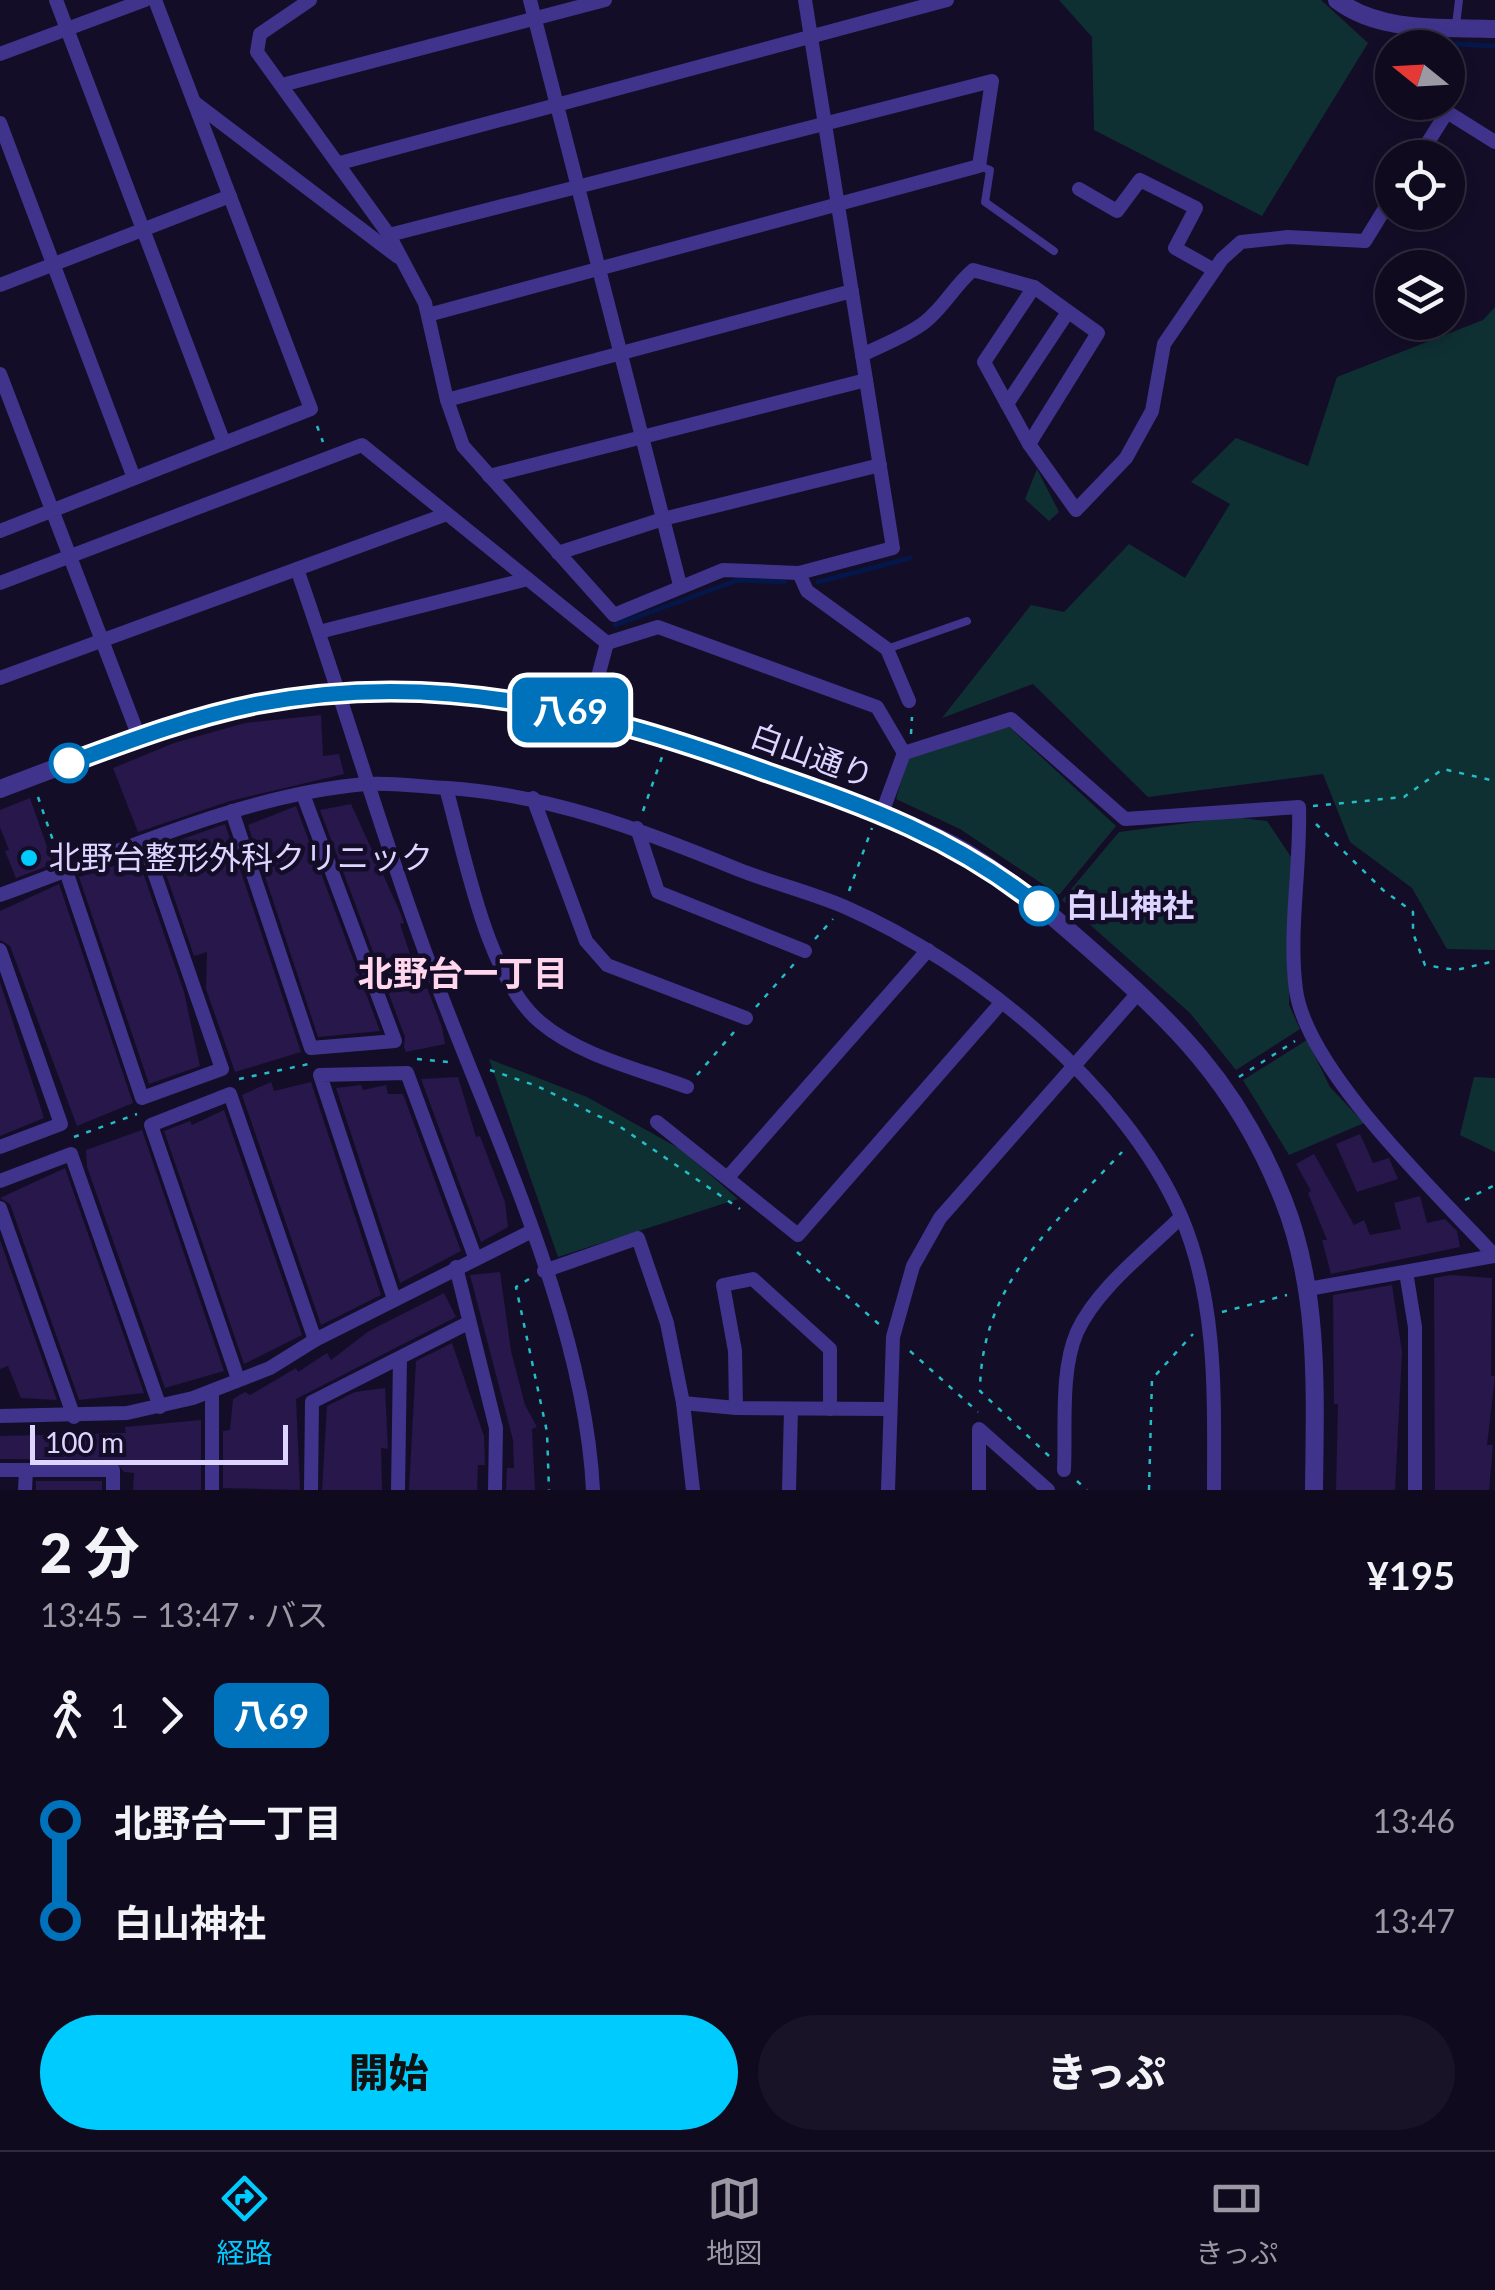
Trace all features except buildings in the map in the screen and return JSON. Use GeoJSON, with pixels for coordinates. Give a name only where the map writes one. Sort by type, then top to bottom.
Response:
{"type":"FeatureCollection","features":[{"type":"Feature","properties":{"kind":"street"},"geometry":{"type":"LineString","coordinates":[[56,0],[224,444]]}},
{"type":"Feature","properties":{"kind":"street"},"geometry":{"type":"LineString","coordinates":[[0,54],[145,0]]}},
{"type":"Feature","properties":{"kind":"street"},"geometry":{"type":"LineString","coordinates":[[0,531],[311,409],[154,0]]}},
{"type":"Feature","properties":{"kind":"street"},"geometry":{"type":"LineString","coordinates":[[310,0],[260,34],[257,52],[390,236],[428,316],[447,400],[464,446],[614,615],[723,570],[799,574],[893,548],[805,0]]}},
{"type":"Feature","properties":{"kind":"street"},"geometry":{"type":"LineString","coordinates":[[530,0],[680,585]]}},
{"type":"Feature","properties":{"kind":"street"},"geometry":{"type":"LineString","coordinates":[[282,86],[606,0]]}},
{"type":"Feature","properties":{"kind":"street"},"geometry":{"type":"LineString","coordinates":[[340,163],[947,0]]}},
{"type":"Feature","properties":{"kind":"street"},"geometry":{"type":"LineString","coordinates":[[1337,0],[1371,19],[1495,29]]}},
{"type":"Feature","properties":{"kind":"street"},"geometry":{"type":"LineString","coordinates":[[390,236],[992,81],[979,166],[428,316]]}},
{"type":"Feature","properties":{"kind":"street"},"geometry":{"type":"LineString","coordinates":[[194,102],[402,261]]}},
{"type":"Feature","properties":{"kind":"street"},"geometry":{"type":"LineString","coordinates":[[1464,120],[1495,142]]}},
{"type":"Feature","properties":{"kind":"street"},"geometry":{"type":"LineString","coordinates":[[0,123],[134,478]]}},
{"type":"Feature","properties":{"kind":"street"},"geometry":{"type":"LineString","coordinates":[[1079,189],[1117,211],[1140,180],[1196,208],[1176,248],[1214,270]]}},
{"type":"Feature","properties":{"kind":"street"},"geometry":{"type":"LineString","coordinates":[[0,285],[230,196]]}},
{"type":"Feature","properties":{"kind":"street"},"geometry":{"type":"LineString","coordinates":[[1034,287],[984,362],[1029,444],[1076,510],[1126,458],[1152,411],[1164,344],[1214,270],[1241,242],[1288,237],[1365,241],[1375,225]]}},
{"type":"Feature","properties":{"kind":"street"},"geometry":{"type":"LineString","coordinates":[[862,356],[923,323],[947,300],[952,287],[973,270],[1034,287],[1098,333],[1029,444]]}},
{"type":"Feature","properties":{"kind":"street"},"geometry":{"type":"LineString","coordinates":[[447,400],[852,292]]}},
{"type":"Feature","properties":{"kind":"street"},"geometry":{"type":"LineString","coordinates":[[1007,404],[1068,312]]}},
{"type":"Feature","properties":{"kind":"street"},"geometry":{"type":"LineString","coordinates":[[0,374],[139,737]]}},
{"type":"Feature","properties":{"kind":"street"},"geometry":{"type":"LineString","coordinates":[[489,476],[866,380]]}},
{"type":"Feature","properties":{"kind":"street"},"geometry":{"type":"LineString","coordinates":[[0,582],[362,445],[607,642]]}},
{"type":"Feature","properties":{"kind":"street"},"geometry":{"type":"LineString","coordinates":[[558,553],[663,519],[880,464]]}},
{"type":"Feature","properties":{"kind":"street"},"geometry":{"type":"LineString","coordinates":[[0,678],[447,514]]}},
{"type":"Feature","properties":{"kind":"street"},"geometry":{"type":"LineString","coordinates":[[297,569],[368,784],[532,1230],[580,1389],[593,1490]]}},
{"type":"Feature","properties":{"kind":"street"},"geometry":{"type":"LineString","coordinates":[[799,574],[807,590],[887,650],[909,701]]}},
{"type":"Feature","properties":{"kind":"street"},"geometry":{"type":"LineString","coordinates":[[319,632],[528,579]]}},
{"type":"Feature","properties":{"kind":"street"},"geometry":{"type":"LineString","coordinates":[[607,642],[658,627],[877,707],[904,753]]}},
{"type":"Feature","properties":{"kind":"street"},"geometry":{"type":"LineString","coordinates":[[588,714],[607,642]]}},
{"type":"Feature","properties":{"kind":"street","name":"白山通り"},"geometry":{"type":"LineString","coordinates":[[0,790],[139,737],[255,704],[340,693],[459,693],[588,714],[670,737],[880,812],[958,848],[1007,880],[1139,992],[1180,1030],[1225,1085],[1283,1198],[1308,1289],[1315,1373],[1314,1490]]}},
{"type":"Feature","properties":{"kind":"street"},"geometry":{"type":"LineString","coordinates":[[904,753],[1011,719],[1125,819],[1300,813],[1296,990],[1309,1032],[1344,1086],[1495,1256]]}},
{"type":"Feature","properties":{"kind":"street"},"geometry":{"type":"LineString","coordinates":[[880,812],[904,753]]}},
{"type":"Feature","properties":{"kind":"street"},"geometry":{"type":"LineString","coordinates":[[0,895],[232,811],[368,784],[533,798],[637,828],[844,906],[928,950],[1002,1003],[1074,1068],[1135,1137],[1181,1217],[1209,1316],[1214,1490]]}},
{"type":"Feature","properties":{"kind":"street"},"geometry":{"type":"LineString","coordinates":[[446,788],[480,904],[509,982],[538,1020],[576,1045],[687,1088]]}},
{"type":"Feature","properties":{"kind":"street"},"geometry":{"type":"LineString","coordinates":[[232,811],[311,1048],[395,1042],[304,796]]}},
{"type":"Feature","properties":{"kind":"street"},"geometry":{"type":"LineString","coordinates":[[533,798],[586,941],[607,966],[746,1018]]}},
{"type":"Feature","properties":{"kind":"street"},"geometry":{"type":"LineString","coordinates":[[637,828],[658,892],[806,951]]}},
{"type":"Feature","properties":{"kind":"street"},"geometry":{"type":"LineString","coordinates":[[66,871],[142,1098],[222,1069],[144,843]]}},
{"type":"Feature","properties":{"kind":"street"},"geometry":{"type":"LineString","coordinates":[[0,950],[61,1124],[0,1148]]}},
{"type":"Feature","properties":{"kind":"street"},"geometry":{"type":"LineString","coordinates":[[729,1176],[928,950]]}},
{"type":"Feature","properties":{"kind":"street"},"geometry":{"type":"LineString","coordinates":[[888,1490],[893,1336],[912,1266],[940,1218],[1139,992]]}},
{"type":"Feature","properties":{"kind":"street"},"geometry":{"type":"LineString","coordinates":[[657,1122],[798,1234],[1002,1003]]}},
{"type":"Feature","properties":{"kind":"street"},"geometry":{"type":"LineString","coordinates":[[394,1299],[320,1075],[406,1073],[475,1257]]}},
{"type":"Feature","properties":{"kind":"street"},"geometry":{"type":"LineString","coordinates":[[238,1379],[151,1125],[230,1094],[314,1340]]}},
{"type":"Feature","properties":{"kind":"street"},"geometry":{"type":"LineString","coordinates":[[0,1180],[72,1154],[160,1407]]}},
{"type":"Feature","properties":{"kind":"street"},"geometry":{"type":"LineString","coordinates":[[0,1208],[74,1416]]}},
{"type":"Feature","properties":{"kind":"street"},"geometry":{"type":"LineString","coordinates":[[1064,1470],[1070,1355],[1078,1330],[1103,1297],[1181,1217]]}},
{"type":"Feature","properties":{"kind":"street"},"geometry":{"type":"LineString","coordinates":[[0,1416],[74,1416],[160,1407],[212,1391],[270,1368],[314,1340],[532,1230]]}},
{"type":"Feature","properties":{"kind":"street"},"geometry":{"type":"LineString","coordinates":[[544,1272],[638,1238],[667,1323],[684,1403],[693,1490]]}},
{"type":"Feature","properties":{"kind":"street"},"geometry":{"type":"LineString","coordinates":[[1308,1289],[1495,1256]]}},
{"type":"Feature","properties":{"kind":"street"},"geometry":{"type":"LineString","coordinates":[[456,1267],[496,1428],[495,1490]]}},
{"type":"Feature","properties":{"kind":"street"},"geometry":{"type":"LineString","coordinates":[[1406,1272],[1415,1342],[1415,1490]]}},
{"type":"Feature","properties":{"kind":"street"},"geometry":{"type":"LineString","coordinates":[[736,1408],[736,1350],[723,1286],[753,1279],[830,1350],[830,1409]]}},
{"type":"Feature","properties":{"kind":"street"},"geometry":{"type":"LineString","coordinates":[[311,1490],[312,1402],[468,1324]]}},
{"type":"Feature","properties":{"kind":"street"},"geometry":{"type":"LineString","coordinates":[[398,1490],[400,1358]]}},
{"type":"Feature","properties":{"kind":"street"},"geometry":{"type":"LineString","coordinates":[[212,1391],[212,1490]]}},
{"type":"Feature","properties":{"kind":"street"},"geometry":{"type":"LineString","coordinates":[[684,1403],[736,1408],[888,1408]]}},
{"type":"Feature","properties":{"kind":"street"},"geometry":{"type":"LineString","coordinates":[[790,1490],[791,1409]]}},
{"type":"Feature","properties":{"kind":"street"},"geometry":{"type":"LineString","coordinates":[[978,1490],[980,1430],[1048,1490]]}},
{"type":"Feature","properties":{"kind":"street"},"geometry":{"type":"LineString","coordinates":[[0,1470],[113,1470],[113,1490]]}},
{"type":"Feature","properties":{"kind":"street"},"geometry":{"type":"LineString","coordinates":[[25,1490],[26,1470]]}},
{"type":"Feature","properties":{"kind":"lane"},"geometry":{"type":"LineString","coordinates":[[1446,27],[1459,0]]}},
{"type":"Feature","properties":{"kind":"lane"},"geometry":{"type":"LineString","coordinates":[[979,166],[990,170],[985,202],[1054,251]]}},
{"type":"Feature","properties":{"kind":"lane"},"geometry":{"type":"LineString","coordinates":[[887,650],[967,621]]}},
{"type":"Feature","properties":{"kind":"path"},"geometry":{"type":"LineString","coordinates":[[311,409],[329,458]]}},
{"type":"Feature","properties":{"kind":"path"},"geometry":{"type":"LineString","coordinates":[[904,753],[913,727],[909,701]]}},
{"type":"Feature","properties":{"kind":"path"},"geometry":{"type":"LineString","coordinates":[[637,828],[670,737]]}},
{"type":"Feature","properties":{"kind":"path"},"geometry":{"type":"LineString","coordinates":[[1300,813],[1404,797],[1442,769],[1495,781]]}},
{"type":"Feature","properties":{"kind":"path"},"geometry":{"type":"LineString","coordinates":[[36,790],[66,871]]}},
{"type":"Feature","properties":{"kind":"path"},"geometry":{"type":"LineString","coordinates":[[687,1088],[844,906],[880,812]]}},
{"type":"Feature","properties":{"kind":"path"},"geometry":{"type":"LineString","coordinates":[[1300,813],[1312,820],[1383,890],[1413,912],[1413,933],[1425,965],[1456,970],[1495,961]]}},
{"type":"Feature","properties":{"kind":"path"},"geometry":{"type":"LineString","coordinates":[[1225,1085],[1309,1032]]}},
{"type":"Feature","properties":{"kind":"path"},"geometry":{"type":"LineString","coordinates":[[401,1058],[469,1064],[537,1086],[619,1126],[745,1211]]}},
{"type":"Feature","properties":{"kind":"path"},"geometry":{"type":"LineString","coordinates":[[226,1082],[316,1062]]}},
{"type":"Feature","properties":{"kind":"path"},"geometry":{"type":"LineString","coordinates":[[66,1140],[146,1110]]}},
{"type":"Feature","properties":{"kind":"path"},"geometry":{"type":"LineString","coordinates":[[1087,1490],[980,1391],[980,1352],[1000,1294],[1037,1244],[1135,1137]]}},
{"type":"Feature","properties":{"kind":"path"},"geometry":{"type":"LineString","coordinates":[[1451,1208],[1495,1185]]}},
{"type":"Feature","properties":{"kind":"path"},"geometry":{"type":"LineString","coordinates":[[796,1251],[979,1413]]}},
{"type":"Feature","properties":{"kind":"path"},"geometry":{"type":"LineString","coordinates":[[544,1272],[516,1287],[547,1432],[548,1490]]}},
{"type":"Feature","properties":{"kind":"green space"},"geometry":{"type":"Polygon","coordinates":[[[1059,0],[1321,0],[1368,43],[1262,216],[1094,130],[1092,37],[1059,0]]]}},
{"type":"Feature","properties":{"kind":"green space"},"geometry":{"type":"Polygon","coordinates":[[[1495,307],[1495,950],[1447,949],[1412,888],[1350,842],[1323,774],[1148,797],[1033,684],[942,718],[1031,605],[1064,612],[1129,544],[1185,578],[1230,504],[1191,482],[1236,438],[1308,466],[1337,377],[1432,340],[1465,340],[1465,327],[1483,320],[1495,307]]]}},
{"type":"Feature","properties":{"kind":"green space"},"geometry":{"type":"Polygon","coordinates":[[[1037,469],[1059,512],[1049,521],[1025,499],[1037,469]]]}},
{"type":"Feature","properties":{"kind":"green space"},"geometry":{"type":"Polygon","coordinates":[[[1009,727],[1116,826],[1059,895],[960,829],[896,799],[908,758],[1009,727]]]}},
{"type":"Feature","properties":{"kind":"green space"},"geometry":{"type":"Polygon","coordinates":[[[1233,817],[1267,821],[1293,860],[1289,1005],[1300,1029],[1236,1070],[1190,1013],[1062,900],[1119,832],[1233,817]]]}},
{"type":"Feature","properties":{"kind":"green space"},"geometry":{"type":"Polygon","coordinates":[[[1307,1040],[1330,1087],[1364,1123],[1289,1155],[1243,1080],[1307,1040]]]}},
{"type":"Feature","properties":{"kind":"green space"},"geometry":{"type":"Polygon","coordinates":[[[489,1059],[587,1097],[682,1150],[738,1199],[558,1257],[489,1059]]]}},
{"type":"Feature","properties":{"kind":"green space"},"geometry":{"type":"Polygon","coordinates":[[[1474,1077],[1495,1078],[1495,1152],[1460,1135],[1474,1077]]]}},
{"type":"Feature","properties":{"kind":"waterway"},"geometry":{"type":"LineString","coordinates":[[1465,45],[1495,46]]}},
{"type":"Feature","properties":{"kind":"waterway"},"geometry":{"type":"LineString","coordinates":[[818,582],[910,558]]}},
{"type":"Feature","properties":{"kind":"waterway"},"geometry":{"type":"LineString","coordinates":[[615,625],[738,580],[785,582]]}},
{"type":"Feature","properties":{"kind":"bus line","name":"八69"},"geometry":{"type":"LineString","coordinates":[[69,763],[203,717],[302,697],[415,691],[548,704],[670,737],[909,824],[958,848],[1039,906]]}},
{"type":"Feature","properties":{"kind":"place","name":"北野台整形外科クリニック"},"geometry":{"type":"Point","coordinates":[29,858]}},
{"type":"Feature","properties":{"kind":"place","name":"白山神社"},"geometry":{"type":"Point","coordinates":[1039,906]}},
{"type":"Feature","properties":{"kind":"district","name":"北野台一丁目"},"geometry":{"type":"Point","coordinates":[463,974]}}]}
